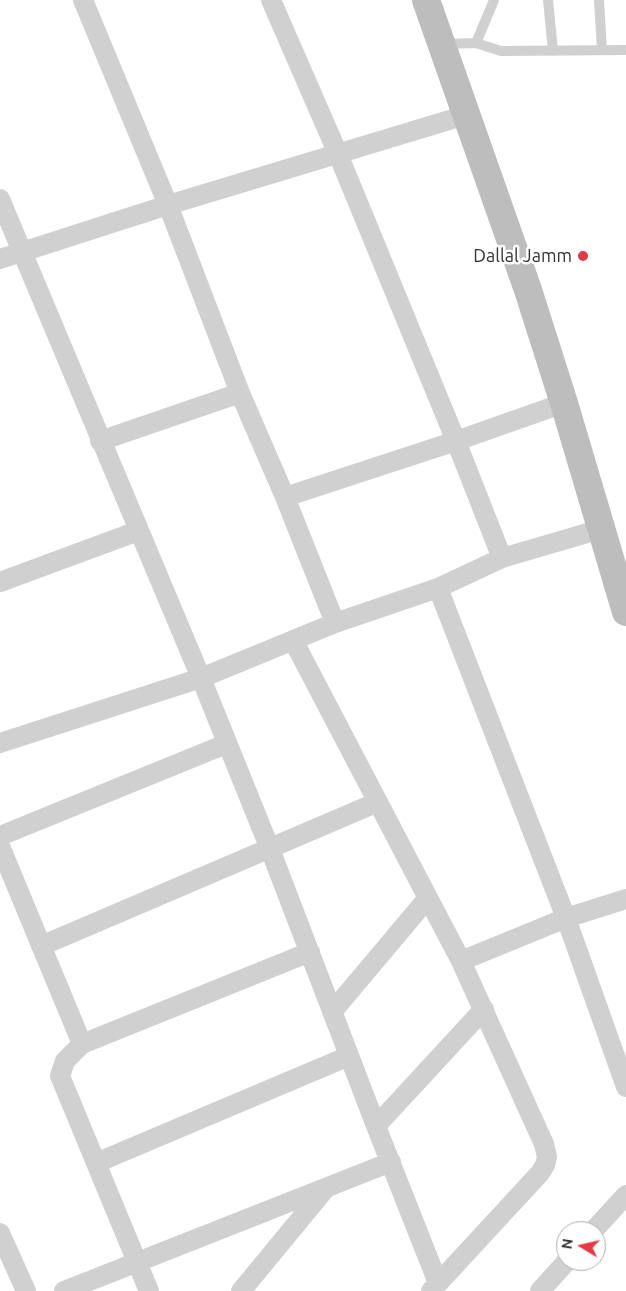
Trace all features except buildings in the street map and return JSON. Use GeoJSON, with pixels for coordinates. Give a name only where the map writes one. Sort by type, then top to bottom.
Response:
{"type":"FeatureCollection","features":[{"type":"Feature","properties":{"kind":"main road"},"geometry":{"type":"LineString","coordinates":[[426,0],[528,290],[564,403],[626,612]]}},
{"type":"Feature","properties":{"kind":"street"},"geometry":{"type":"LineString","coordinates":[[83,0],[168,205],[240,392],[285,497],[335,623]]}},
{"type":"Feature","properties":{"kind":"street"},"geometry":{"type":"LineString","coordinates":[[272,0],[338,154],[502,558]]}},
{"type":"Feature","properties":{"kind":"street"},"geometry":{"type":"LineString","coordinates":[[0,259],[23,250],[466,114]]}},
{"type":"Feature","properties":{"kind":"street"},"geometry":{"type":"LineString","coordinates":[[0,199],[23,250],[100,441],[270,848],[391,1162],[435,1287],[540,1173],[547,1157],[544,1144],[461,960],[427,899],[293,640]]}},
{"type":"Feature","properties":{"kind":"street"},"geometry":{"type":"LineString","coordinates":[[100,441],[240,392]]}},
{"type":"Feature","properties":{"kind":"street"},"geometry":{"type":"LineString","coordinates":[[285,497],[456,441],[564,403]]}},
{"type":"Feature","properties":{"kind":"street"},"geometry":{"type":"LineString","coordinates":[[0,743],[200,678],[335,623],[438,588],[502,558],[601,529]]}},
{"type":"Feature","properties":{"kind":"street"},"geometry":{"type":"LineString","coordinates":[[0,582],[138,531]]}},
{"type":"Feature","properties":{"kind":"street"},"geometry":{"type":"LineString","coordinates":[[438,588],[566,918],[626,1087]]}},
{"type":"Feature","properties":{"kind":"street"},"geometry":{"type":"LineString","coordinates":[[0,836],[226,744]]}},
{"type":"Feature","properties":{"kind":"street"},"geometry":{"type":"LineString","coordinates":[[41,946],[378,802]]}},
{"type":"Feature","properties":{"kind":"street"},"geometry":{"type":"LineString","coordinates":[[0,846],[82,1044]]}},
{"type":"Feature","properties":{"kind":"street"},"geometry":{"type":"LineString","coordinates":[[332,1012],[427,899]]}},
{"type":"Feature","properties":{"kind":"street"},"geometry":{"type":"LineString","coordinates":[[461,960],[566,918],[626,899]]}},
{"type":"Feature","properties":{"kind":"street"},"geometry":{"type":"LineString","coordinates":[[149,1291],[60,1076],[65,1061],[82,1044],[310,952]]}},
{"type":"Feature","properties":{"kind":"street"},"geometry":{"type":"LineString","coordinates":[[376,1126],[484,1009]]}},
{"type":"Feature","properties":{"kind":"street"},"geometry":{"type":"LineString","coordinates":[[96,1163],[349,1056]]}},
{"type":"Feature","properties":{"kind":"street"},"geometry":{"type":"LineString","coordinates":[[64,1291],[391,1162]]}},
{"type":"Feature","properties":{"kind":"street"},"geometry":{"type":"LineString","coordinates":[[241,1291],[327,1186]]}},
{"type":"Feature","properties":{"kind":"street"},"geometry":{"type":"LineString","coordinates":[[602,1221],[626,1195]]}},
{"type":"Feature","properties":{"kind":"street"},"geometry":{"type":"LineString","coordinates":[[0,1233],[6,1260],[26,1291]]}},
{"type":"Feature","properties":{"kind":"street"},"geometry":{"type":"LineString","coordinates":[[540,1291],[558,1271]]}},
{"type":"Feature","properties":{"kind":"lane"},"geometry":{"type":"LineString","coordinates":[[476,43],[494,0]]}},
{"type":"Feature","properties":{"kind":"lane"},"geometry":{"type":"LineString","coordinates":[[548,0],[553,51]]}},
{"type":"Feature","properties":{"kind":"lane"},"geometry":{"type":"LineString","coordinates":[[599,0],[602,50]]}},
{"type":"Feature","properties":{"kind":"lane"},"geometry":{"type":"LineString","coordinates":[[441,45],[476,43],[501,52],[626,50]]}},
{"type":"Feature","properties":{"kind":"place","name":"Dallal Jamm"},"geometry":{"type":"Point","coordinates":[583,256]}}]}
